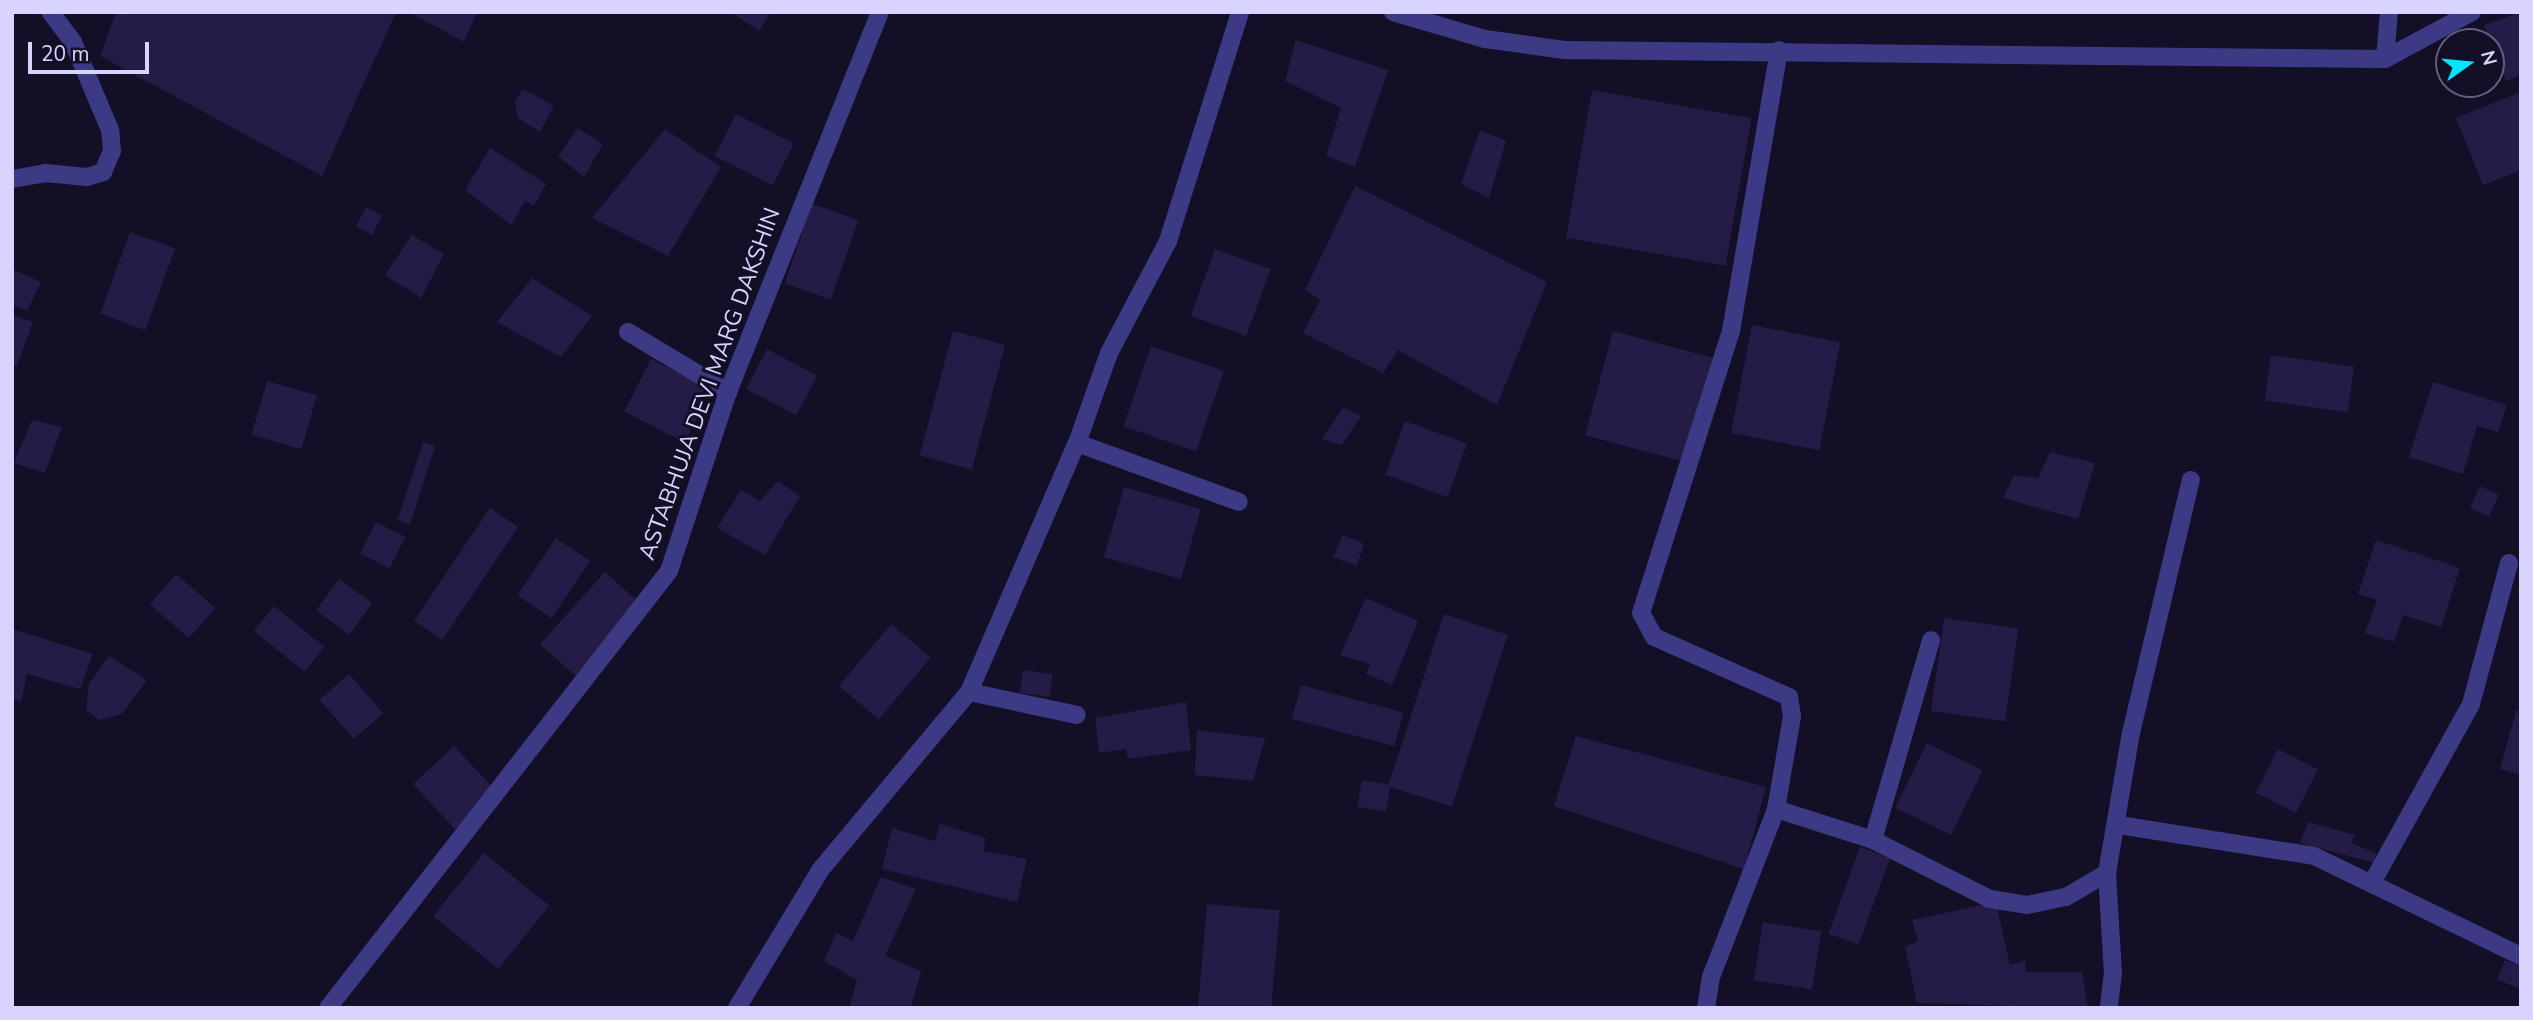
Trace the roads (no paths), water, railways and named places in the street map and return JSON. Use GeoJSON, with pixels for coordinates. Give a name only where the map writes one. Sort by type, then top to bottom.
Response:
{"type":"FeatureCollection","features":[{"type":"Feature","properties":{"kind":"street"},"geometry":{"type":"LineString","coordinates":[[12,179],[45,173],[87,177],[103,173],[112,152],[110,130],[73,42],[50,12]]}},
{"type":"Feature","properties":{"kind":"street","name":"ASTABHUJA DEVI MARG DAKSHIN"},"geometry":{"type":"LineString","coordinates":[[328,1008],[669,571],[728,392],[880,12]]}},
{"type":"Feature","properties":{"kind":"street"},"geometry":{"type":"LineString","coordinates":[[737,1008],[821,869],[969,692],[1077,443],[1109,353],[1168,241],[1240,12]]}},
{"type":"Feature","properties":{"kind":"street"},"geometry":{"type":"LineString","coordinates":[[1393,12],[1485,39],[1564,50],[1779,50],[2385,59],[2472,12]]}},
{"type":"Feature","properties":{"kind":"street"},"geometry":{"type":"LineString","coordinates":[[2385,59],[2389,12]]}},
{"type":"Feature","properties":{"kind":"street"},"geometry":{"type":"LineString","coordinates":[[1706,1008],[1710,977],[1776,809],[1792,716],[1789,697],[1654,637],[1641,612],[1731,331],[1779,50]]}},
{"type":"Feature","properties":{"kind":"street"},"geometry":{"type":"LineString","coordinates":[[628,331],[728,392]]}},
{"type":"Feature","properties":{"kind":"street"},"geometry":{"type":"LineString","coordinates":[[1077,443],[1239,502]]}},
{"type":"Feature","properties":{"kind":"street"},"geometry":{"type":"LineString","coordinates":[[2109,1008],[2113,973],[2107,873],[2119,825],[2131,733],[2191,480]]}},
{"type":"Feature","properties":{"kind":"street"},"geometry":{"type":"LineString","coordinates":[[2373,881],[2471,704],[2509,563]]}},
{"type":"Feature","properties":{"kind":"street"},"geometry":{"type":"LineString","coordinates":[[1873,840],[1931,640]]}},
{"type":"Feature","properties":{"kind":"street"},"geometry":{"type":"LineString","coordinates":[[969,692],[1077,715]]}},
{"type":"Feature","properties":{"kind":"street"},"geometry":{"type":"LineString","coordinates":[[1776,809],[1873,840],[1990,899],[2015,903],[2066,897],[2107,873]]}},
{"type":"Feature","properties":{"kind":"street"},"geometry":{"type":"LineString","coordinates":[[2119,825],[2314,856],[2373,881],[2521,956]]}}]}
